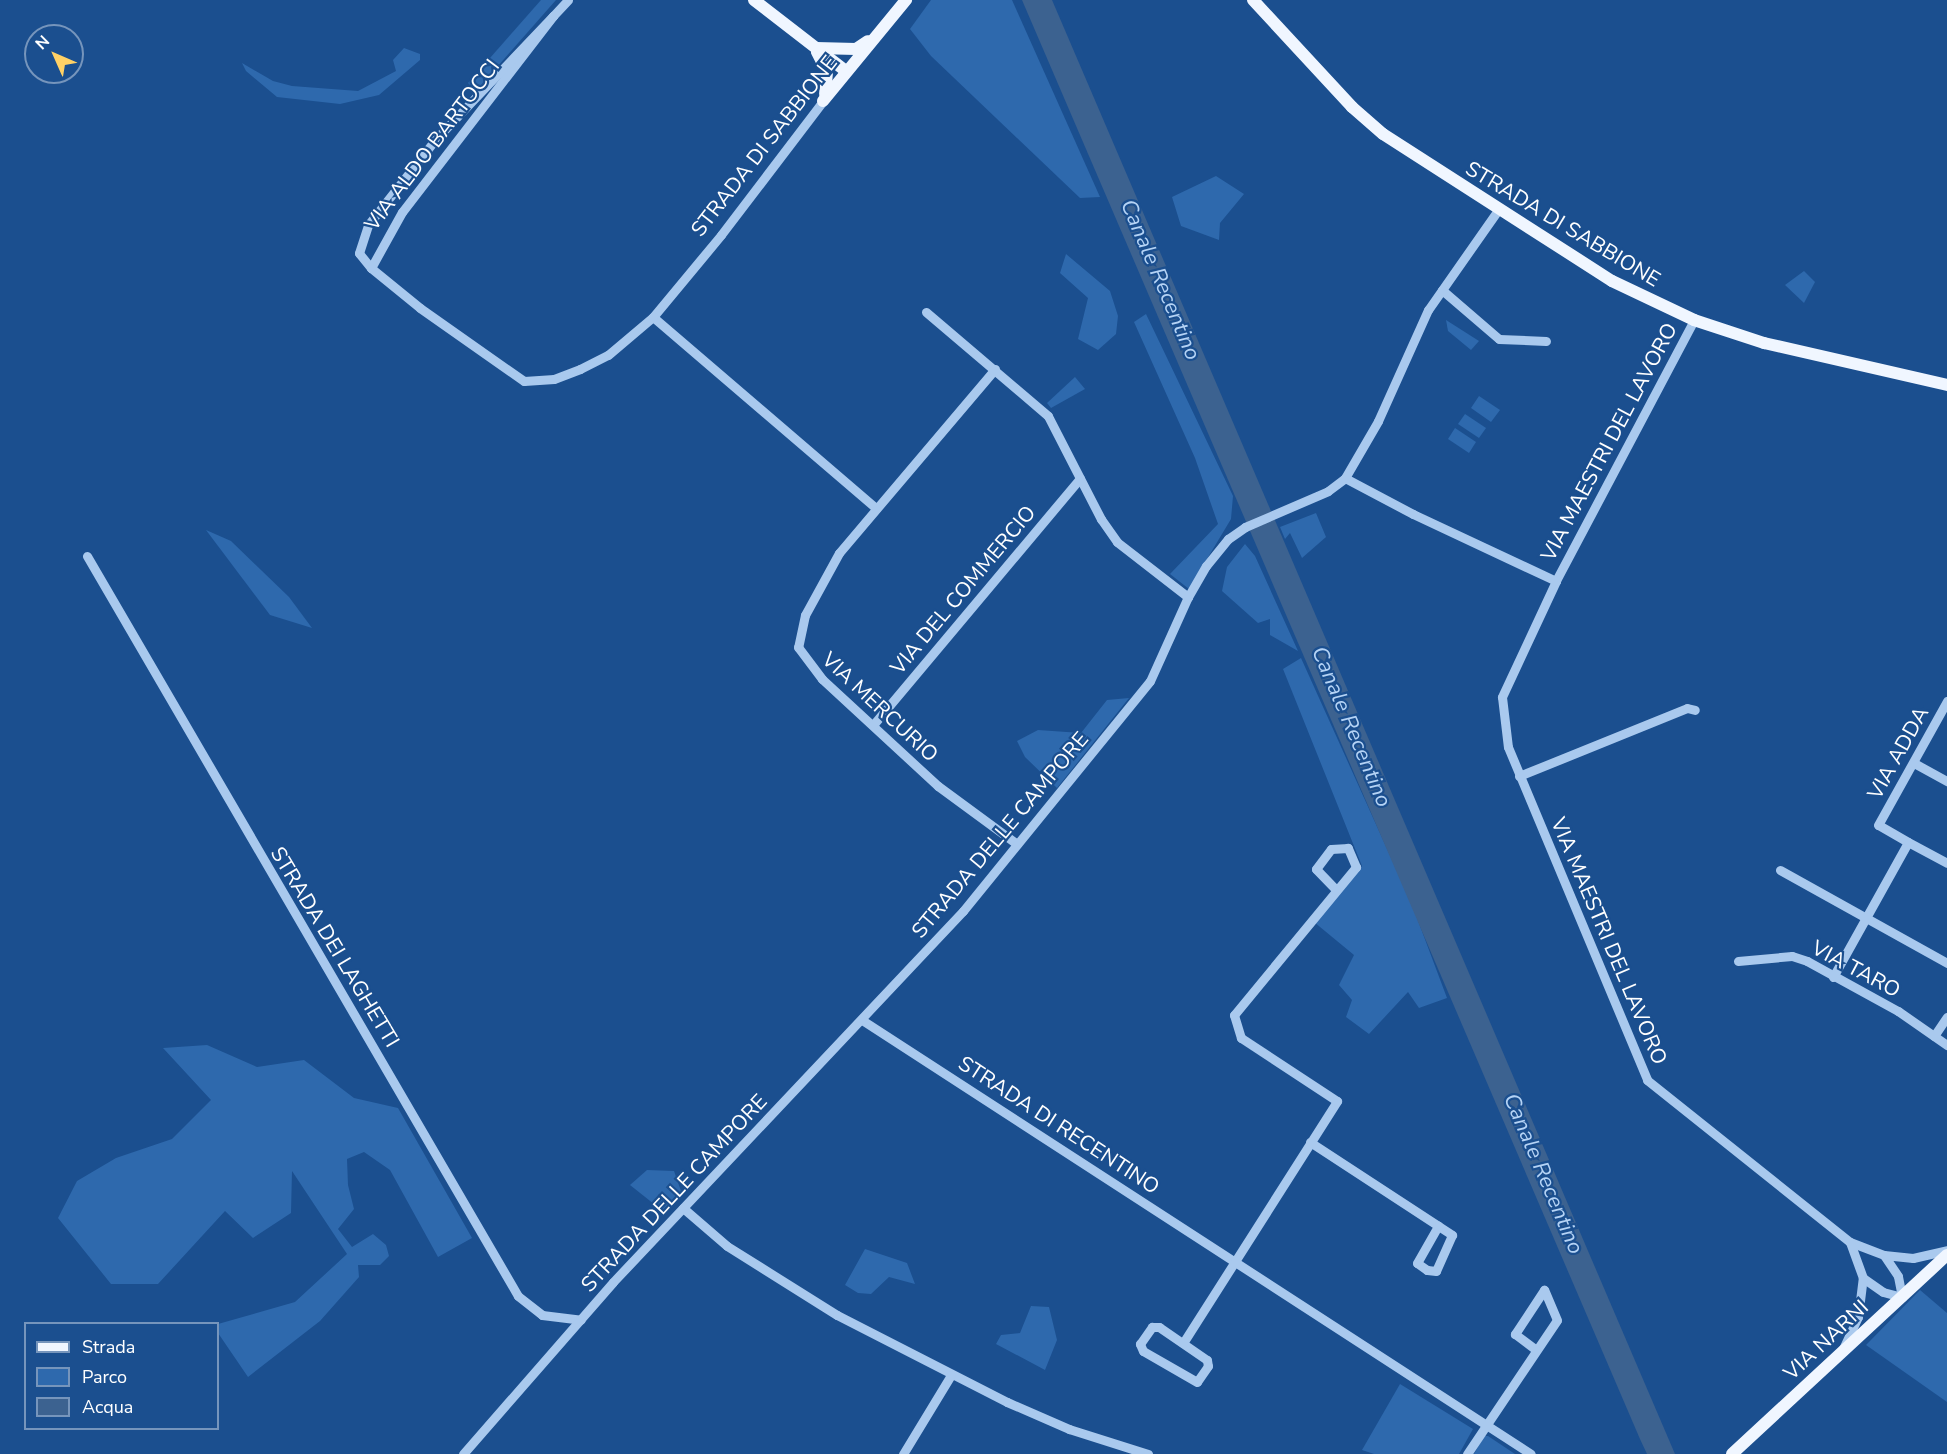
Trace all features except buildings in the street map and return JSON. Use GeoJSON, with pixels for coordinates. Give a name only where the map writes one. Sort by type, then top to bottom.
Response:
{"type":"FeatureCollection","features":[{"type":"Feature","properties":{"kind":"main road"},"geometry":{"type":"LineString","coordinates":[[754,0],[846,71]]}},
{"type":"Feature","properties":{"kind":"main road","name":"STRADA DI SABBIONE"},"geometry":{"type":"LineString","coordinates":[[823,101],[906,0]]}},
{"type":"Feature","properties":{"kind":"main road","name":"STRADA DI SABBIONE"},"geometry":{"type":"LineString","coordinates":[[1253,0],[1352,107],[1376,128],[1498,210],[1612,281],[1694,320],[1764,344],[1947,385]]}},
{"type":"Feature","properties":{"kind":"main road"},"geometry":{"type":"LineString","coordinates":[[815,48],[856,49],[876,36]]}},
{"type":"Feature","properties":{"kind":"main road"},"geometry":{"type":"LineString","coordinates":[[815,48],[828,83],[823,101]]}},
{"type":"Feature","properties":{"kind":"main road","name":"VIA NARNI"},"geometry":{"type":"LineString","coordinates":[[1732,1454],[1947,1255]]}},
{"type":"Feature","properties":{"kind":"street","name":"VIA ALDO BARTOCCI"},"geometry":{"type":"LineString","coordinates":[[553,15],[402,212],[372,268],[359,253],[368,225],[434,141],[553,15],[568,0]]}},
{"type":"Feature","properties":{"kind":"street","name":"STRADA DI SABBIONE"},"geometry":{"type":"LineString","coordinates":[[372,268],[420,308],[524,381],[554,380],[608,355],[653,317],[722,235],[823,101]]}},
{"type":"Feature","properties":{"kind":"street","name":"STRADA DELLE CAMPORE"},"geometry":{"type":"LineString","coordinates":[[463,1454],[683,1208],[963,911],[1150,681],[1188,597],[1206,566],[1228,539],[1245,527],[1328,491],[1345,478],[1358,461],[1428,310],[1498,210]]}},
{"type":"Feature","properties":{"kind":"street"},"geometry":{"type":"LineString","coordinates":[[1442,290],[1499,339],[1546,341]]}},
{"type":"Feature","properties":{"kind":"street"},"geometry":{"type":"LineString","coordinates":[[926,312],[1048,416],[1117,542],[1188,597]]}},
{"type":"Feature","properties":{"kind":"street"},"geometry":{"type":"LineString","coordinates":[[653,317],[876,508]]}},
{"type":"Feature","properties":{"kind":"street","name":"VIA MAESTRI DEL LAVORO"},"geometry":{"type":"LineString","coordinates":[[1694,320],[1556,581],[1502,697],[1502,717],[1519,776],[1647,1080],[1850,1242],[1884,1254],[1913,1258],[1947,1250]]}},
{"type":"Feature","properties":{"kind":"street","name":"VIA MERCURIO"},"geometry":{"type":"LineString","coordinates":[[995,369],[839,553],[820,583],[805,615],[798,646],[822,679],[938,786],[1017,844]]}},
{"type":"Feature","properties":{"kind":"street","name":"VIA DEL COMMERCIO"},"geometry":{"type":"LineString","coordinates":[[873,725],[1080,478]]}},
{"type":"Feature","properties":{"kind":"street","name":"VIA MAESTRI DEL LAVORO"},"geometry":{"type":"LineString","coordinates":[[1345,478],[1413,514],[1556,581]]}},
{"type":"Feature","properties":{"kind":"street","name":"STRADA DEI LAGHETTI"},"geometry":{"type":"LineString","coordinates":[[87,556],[518,1296],[542,1316],[581,1320]]}},
{"type":"Feature","properties":{"kind":"street","name":"VIA ADDA"},"geometry":{"type":"LineString","coordinates":[[1908,842],[1878,825],[1947,701]]}},
{"type":"Feature","properties":{"kind":"street"},"geometry":{"type":"LineString","coordinates":[[1519,776],[1687,708],[1695,710]]}},
{"type":"Feature","properties":{"kind":"street"},"geometry":{"type":"LineString","coordinates":[[1914,763],[1947,781]]}},
{"type":"Feature","properties":{"kind":"street"},"geometry":{"type":"LineString","coordinates":[[1833,977],[1908,842],[1947,863]]}},
{"type":"Feature","properties":{"kind":"street"},"geometry":{"type":"LineString","coordinates":[[1183,1343],[1337,1101],[1241,1038],[1234,1015],[1356,867],[1348,848],[1331,849],[1316,869],[1336,890]]}},
{"type":"Feature","properties":{"kind":"street"},"geometry":{"type":"LineString","coordinates":[[1780,870],[1947,963]]}},
{"type":"Feature","properties":{"kind":"street","name":"VIA TARO"},"geometry":{"type":"LineString","coordinates":[[1738,961],[1792,956],[1833,977],[1947,1045]]}},
{"type":"Feature","properties":{"kind":"street"},"geometry":{"type":"LineString","coordinates":[[1934,1036],[1947,1017]]}},
{"type":"Feature","properties":{"kind":"street","name":"STRADA DI RECENTINO"},"geometry":{"type":"LineString","coordinates":[[862,1020],[1531,1454]]}},
{"type":"Feature","properties":{"kind":"street"},"geometry":{"type":"LineString","coordinates":[[1310,1142],[1452,1235],[1436,1271],[1427,1270],[1417,1263],[1438,1226]]}},
{"type":"Feature","properties":{"kind":"street"},"geometry":{"type":"LineString","coordinates":[[683,1208],[727,1246],[777,1280],[951,1374],[1069,1429],[1148,1454]]}},
{"type":"Feature","properties":{"kind":"street"},"geometry":{"type":"LineString","coordinates":[[1840,1355],[1858,1317],[1863,1278],[1850,1242]]}},
{"type":"Feature","properties":{"kind":"street"},"geometry":{"type":"LineString","coordinates":[[1863,1278],[1883,1292],[1902,1297],[1898,1276],[1884,1254]]}},
{"type":"Feature","properties":{"kind":"street"},"geometry":{"type":"LineString","coordinates":[[1467,1454],[1557,1320],[1544,1290],[1515,1334],[1536,1350]]}},
{"type":"Feature","properties":{"kind":"street"},"geometry":{"type":"LineString","coordinates":[[1152,1327],[1158,1327],[1183,1343],[1207,1360],[1208,1366],[1197,1382],[1143,1351],[1140,1344],[1152,1327]]}},
{"type":"Feature","properties":{"kind":"street"},"geometry":{"type":"LineString","coordinates":[[903,1454],[951,1374]]}},
{"type":"Feature","properties":{"kind":"green space"},"geometry":{"type":"Polygon","coordinates":[[[541,0],[556,0],[476,91],[468,83],[541,0]]]}},
{"type":"Feature","properties":{"kind":"green space"},"geometry":{"type":"Polygon","coordinates":[[[931,0],[1012,0],[1100,197],[1080,198],[931,56],[910,29],[931,0]]]}},
{"type":"Feature","properties":{"kind":"green space"},"geometry":{"type":"Polygon","coordinates":[[[404,48],[420,54],[420,60],[379,95],[340,104],[277,97],[246,71],[242,63],[273,81],[292,86],[358,91],[396,71],[393,60],[404,48]]]}},
{"type":"Feature","properties":{"kind":"green space"},"geometry":{"type":"Polygon","coordinates":[[[1216,176],[1244,194],[1220,223],[1219,240],[1181,226],[1172,197],[1216,176]]]}},
{"type":"Feature","properties":{"kind":"green space"},"geometry":{"type":"Polygon","coordinates":[[[1066,254],[1110,291],[1118,316],[1116,334],[1098,350],[1078,339],[1088,298],[1060,273],[1066,254]]]}},
{"type":"Feature","properties":{"kind":"green space"},"geometry":{"type":"Polygon","coordinates":[[[1804,271],[1815,282],[1804,303],[1785,285],[1804,271]]]}},
{"type":"Feature","properties":{"kind":"green space"},"geometry":{"type":"Polygon","coordinates":[[[1146,314],[1233,496],[1231,519],[1189,589],[1170,574],[1218,524],[1195,458],[1134,322],[1146,314]]]}},
{"type":"Feature","properties":{"kind":"green space"},"geometry":{"type":"Polygon","coordinates":[[[1446,320],[1479,341],[1471,350],[1448,331],[1446,320]]]}},
{"type":"Feature","properties":{"kind":"green space"},"geometry":{"type":"Polygon","coordinates":[[[1075,377],[1085,389],[1051,408],[1047,403],[1075,377]]]}},
{"type":"Feature","properties":{"kind":"green space"},"geometry":{"type":"Polygon","coordinates":[[[1479,396],[1500,410],[1491,422],[1471,408],[1479,396]]]}},
{"type":"Feature","properties":{"kind":"green space"},"geometry":{"type":"Polygon","coordinates":[[[1465,414],[1486,428],[1479,438],[1458,424],[1465,414]]]}},
{"type":"Feature","properties":{"kind":"green space"},"geometry":{"type":"Polygon","coordinates":[[[1455,428],[1476,442],[1469,453],[1448,439],[1455,428]]]}},
{"type":"Feature","properties":{"kind":"green space"},"geometry":{"type":"Polygon","coordinates":[[[1316,513],[1326,537],[1302,558],[1290,533],[1285,539],[1280,527],[1316,513]]]}},
{"type":"Feature","properties":{"kind":"green space"},"geometry":{"type":"Polygon","coordinates":[[[206,530],[231,541],[289,597],[312,628],[270,615],[206,530]]]}},
{"type":"Feature","properties":{"kind":"green space"},"geometry":{"type":"Polygon","coordinates":[[[1245,544],[1255,556],[1298,651],[1270,635],[1270,619],[1258,623],[1222,591],[1227,567],[1245,544]]]}},
{"type":"Feature","properties":{"kind":"green space"},"geometry":{"type":"Polygon","coordinates":[[[1301,658],[1411,902],[1447,998],[1419,1008],[1408,992],[1369,1034],[1346,1017],[1352,1000],[1339,985],[1354,955],[1314,922],[1362,866],[1283,669],[1301,658]]]}},
{"type":"Feature","properties":{"kind":"green space"},"geometry":{"type":"Polygon","coordinates":[[[1129,698],[1057,788],[1025,757],[1017,741],[1038,730],[1081,733],[1107,700],[1129,698]]]}},
{"type":"Feature","properties":{"kind":"green space"},"geometry":{"type":"Polygon","coordinates":[[[207,1045],[257,1067],[304,1060],[354,1098],[398,1108],[472,1238],[438,1257],[390,1170],[364,1152],[347,1159],[348,1185],[354,1209],[338,1229],[352,1247],[373,1234],[386,1245],[389,1256],[380,1265],[358,1265],[359,1277],[320,1321],[248,1377],[219,1334],[219,1324],[295,1302],[347,1254],[292,1171],[291,1213],[253,1238],[225,1211],[158,1284],[111,1284],[58,1218],[77,1181],[116,1158],[172,1139],[211,1100],[163,1048],[207,1045]]]}},
{"type":"Feature","properties":{"kind":"green space"},"geometry":{"type":"Polygon","coordinates":[[[647,1170],[674,1171],[682,1194],[664,1212],[630,1185],[647,1170]]]}},
{"type":"Feature","properties":{"kind":"green space"},"geometry":{"type":"Polygon","coordinates":[[[865,1249],[907,1263],[915,1284],[889,1277],[871,1294],[858,1293],[845,1285],[865,1249]]]}},
{"type":"Feature","properties":{"kind":"green space"},"geometry":{"type":"Polygon","coordinates":[[[1920,1290],[1947,1313],[1947,1402],[1866,1345],[1920,1290]]]}},
{"type":"Feature","properties":{"kind":"green space"},"geometry":{"type":"Polygon","coordinates":[[[1031,1306],[1049,1307],[1057,1340],[1045,1370],[996,1344],[1001,1335],[1020,1333],[1031,1306]]]}},
{"type":"Feature","properties":{"kind":"green space"},"geometry":{"type":"Polygon","coordinates":[[[1400,1384],[1473,1429],[1459,1454],[1374,1454],[1362,1450],[1400,1384]]]}},
{"type":"Feature","properties":{"kind":"green space"},"geometry":{"type":"Polygon","coordinates":[[[1484,1436],[1488,1436],[1515,1454],[1474,1454],[1484,1436]]]}},
{"type":"Feature","properties":{"kind":"water","name":"Canale Recentino"},"geometry":{"type":"Polygon","coordinates":[[[1022,0],[1052,0],[1675,1454],[1647,1454],[1640,1439],[1022,0]]]}}]}
